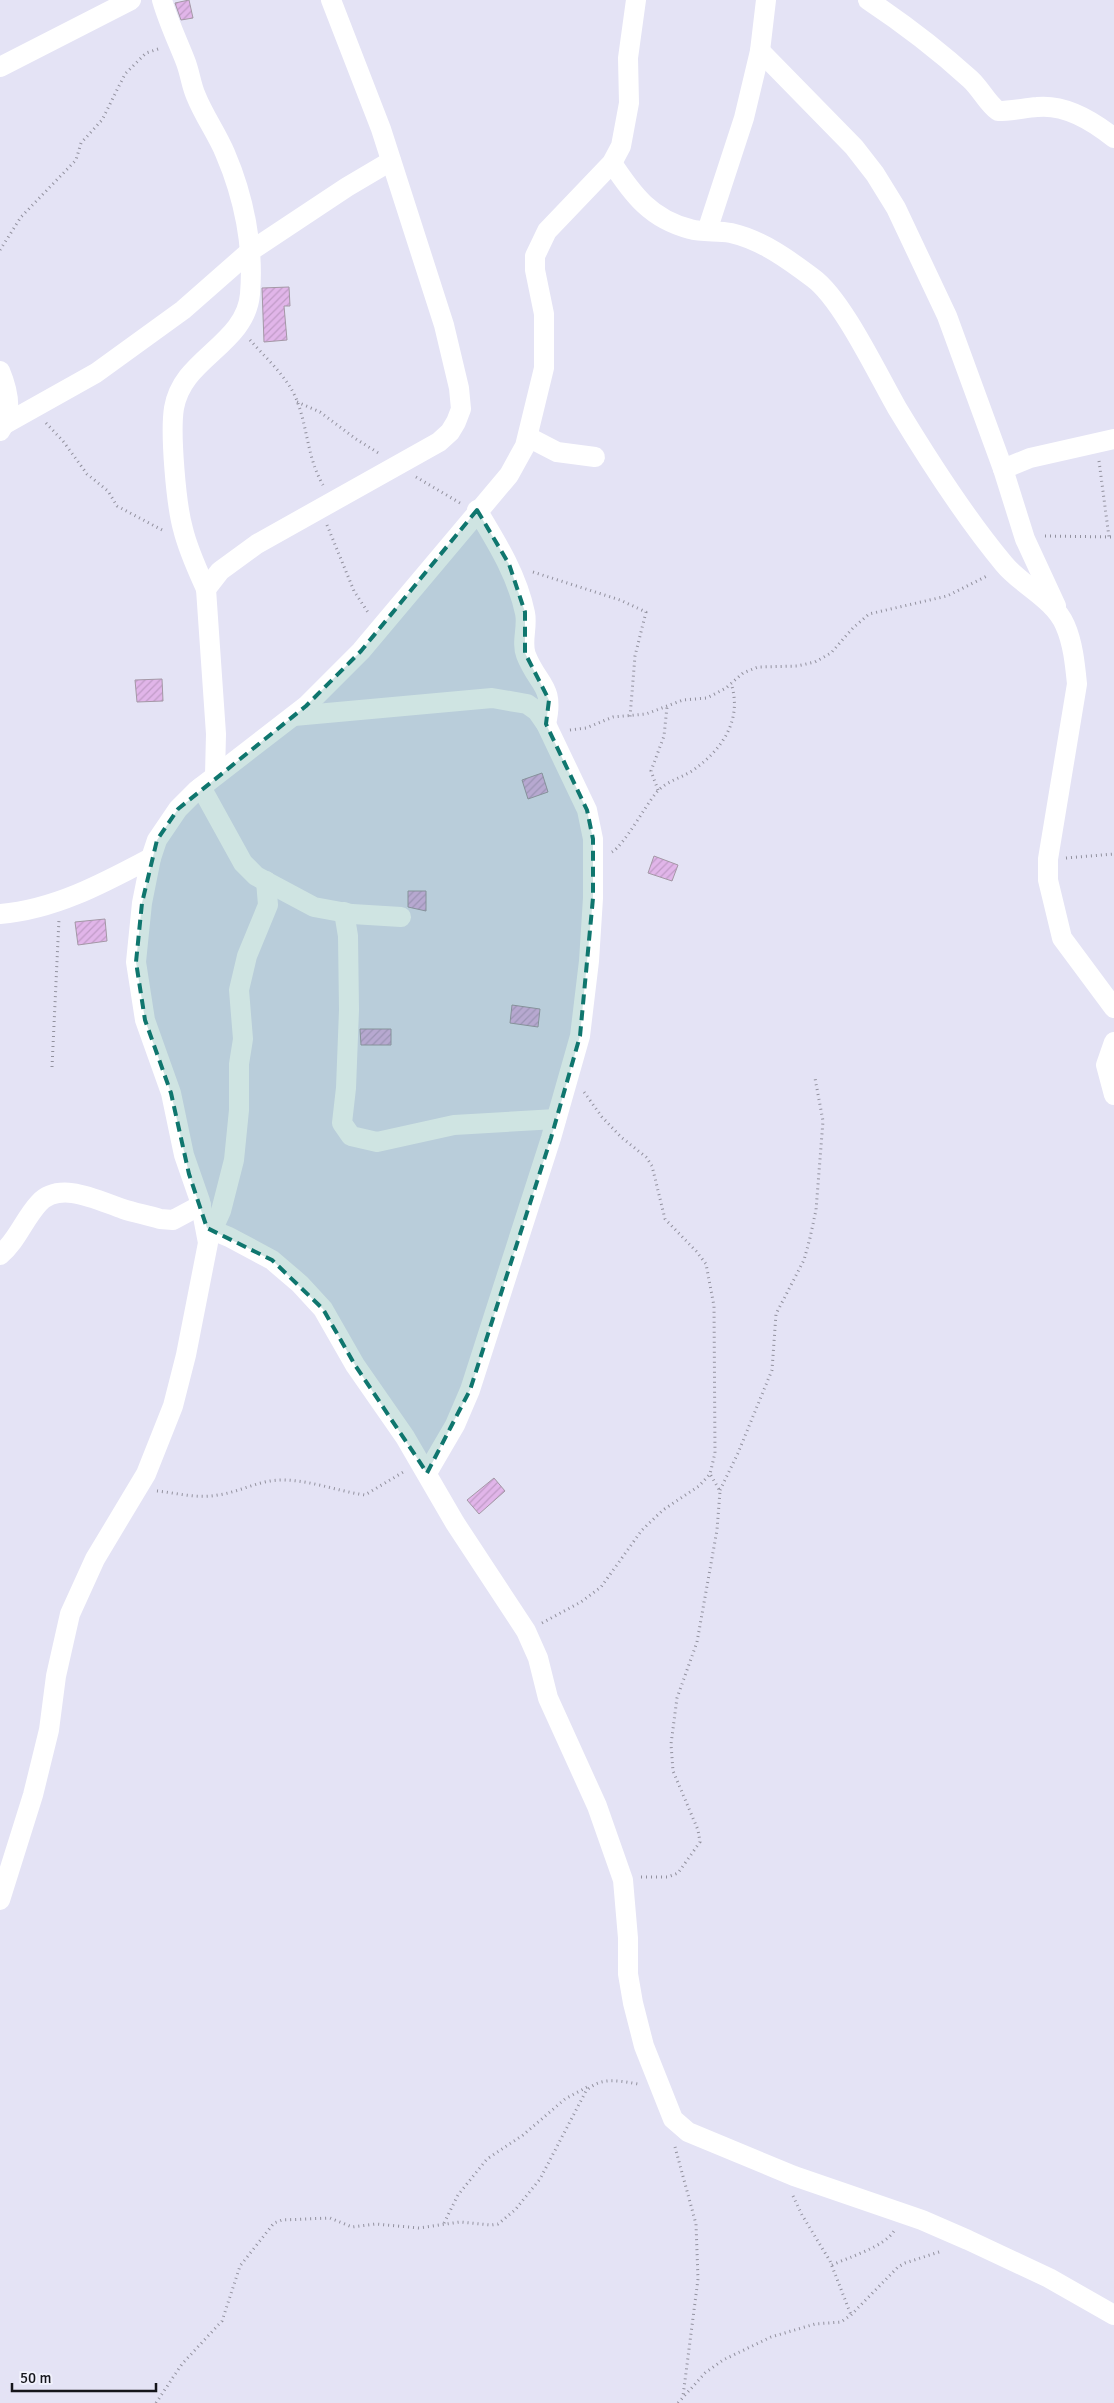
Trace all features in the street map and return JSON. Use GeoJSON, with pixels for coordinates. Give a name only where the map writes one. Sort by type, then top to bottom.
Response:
{"type":"FeatureCollection","features":[{"type":"Feature","properties":{"kind":"street"},"geometry":{"type":"LineString","coordinates":[[0,67],[131,0]]}},
{"type":"Feature","properties":{"kind":"street"},"geometry":{"type":"LineString","coordinates":[[162,0],[179,47],[186,60],[195,95],[225,152],[233,174],[242,202],[249,252],[250,296],[246,311],[238,326],[188,377],[178,393],[174,410],[176,472],[185,538],[190,555],[206,589],[216,734],[208,781],[243,863],[266,882],[314,906],[344,912],[402,917]]}},
{"type":"Feature","properties":{"kind":"street"},"geometry":{"type":"LineString","coordinates":[[206,589],[220,571],[235,558],[326,504],[439,442],[450,432],[461,410],[460,388],[444,324],[368,94],[330,0]]}},
{"type":"Feature","properties":{"kind":"street"},"geometry":{"type":"LineString","coordinates":[[636,0],[628,58],[629,103],[621,146],[612,162],[547,230],[535,256],[535,270],[544,314],[544,368],[525,446],[509,475],[475,513],[361,652],[294,716],[208,781],[178,808],[167,824],[157,840],[151,858],[137,935],[136,962],[145,1020],[171,1093],[184,1155],[210,1229],[272,1260],[300,1284],[323,1309],[355,1365],[405,1437],[455,1523],[526,1631],[538,1658],[548,1698],[597,1806],[623,1880],[628,1938],[628,1974],[638,2027],[673,2119],[688,2132],[783,2172],[902,2213],[968,2240],[1048,2278],[1114,2315]]}},
{"type":"Feature","properties":{"kind":"street"},"geometry":{"type":"LineString","coordinates":[[707,231],[744,118],[760,51],[766,0]]}},
{"type":"Feature","properties":{"kind":"street"},"geometry":{"type":"LineString","coordinates":[[868,0],[917,34],[944,56],[977,85],[998,111],[1039,106],[1064,109],[1114,135]]}},
{"type":"Feature","properties":{"kind":"street"},"geometry":{"type":"LineString","coordinates":[[760,51],[854,147],[896,208],[947,316],[1003,469],[1024,536],[1065,624],[1074,657],[1077,684],[1048,859],[1048,880],[1062,938],[1114,1008]]}},
{"type":"Feature","properties":{"kind":"street"},"geometry":{"type":"LineString","coordinates":[[3,427],[32,408],[96,373],[182,310],[249,252],[347,187],[391,161]]}},
{"type":"Feature","properties":{"kind":"street"},"geometry":{"type":"LineString","coordinates":[[612,162],[638,198],[661,219],[691,230],[731,233],[771,248],[816,280],[842,312],[920,446],[1005,565],[1052,608],[1065,624]]}},
{"type":"Feature","properties":{"kind":"street"},"geometry":{"type":"LineString","coordinates":[[0,371],[8,396],[3,427]]}},
{"type":"Feature","properties":{"kind":"street"},"geometry":{"type":"LineString","coordinates":[[528,437],[557,452],[595,457]]}},
{"type":"Feature","properties":{"kind":"street"},"geometry":{"type":"LineString","coordinates":[[1003,469],[1030,458],[1105,441]]}},
{"type":"Feature","properties":{"kind":"street"},"geometry":{"type":"LineString","coordinates":[[475,513],[509,564],[525,612],[527,624],[525,653],[546,688],[549,700],[546,722]]}},
{"type":"Feature","properties":{"kind":"street"},"geometry":{"type":"LineString","coordinates":[[294,716],[492,698],[527,704],[537,711],[546,722],[587,810],[593,839],[590,962],[580,1036],[556,1119],[470,1390],[455,1425],[424,1469]]}},
{"type":"Feature","properties":{"kind":"street"},"geometry":{"type":"LineString","coordinates":[[0,914],[59,901],[115,877],[151,858]]}},
{"type":"Feature","properties":{"kind":"street"},"geometry":{"type":"LineString","coordinates":[[0,1900],[42,1758],[70,1614],[95,1559],[146,1474],[173,1406],[186,1355],[210,1229],[221,1211],[234,1160],[239,1110],[239,1064],[243,1039],[239,990],[246,956],[268,906],[266,882]]}},
{"type":"Feature","properties":{"kind":"street"},"geometry":{"type":"LineString","coordinates":[[344,912],[348,936],[349,1010],[346,1088],[342,1123],[351,1136],[377,1142],[454,1125],[556,1119]]}},
{"type":"Feature","properties":{"kind":"street"},"geometry":{"type":"LineString","coordinates":[[1114,1042],[1106,1065],[1114,1095]]}},
{"type":"Feature","properties":{"kind":"street"},"geometry":{"type":"LineString","coordinates":[[0,1255],[9,1247],[27,1218],[41,1201],[54,1194],[73,1194],[160,1219],[174,1220],[201,1205]]}},
{"type":"Feature","properties":{"kind":"path"},"geometry":{"type":"LineString","coordinates":[[0,250],[21,218],[76,160],[81,143],[102,120],[125,74],[137,61],[154,49],[179,47]]}},
{"type":"Feature","properties":{"kind":"path"},"geometry":{"type":"LineString","coordinates":[[238,326],[293,392],[314,468],[326,490],[330,534],[354,591],[380,629]]}},
{"type":"Feature","properties":{"kind":"path"},"geometry":{"type":"LineString","coordinates":[[297,402],[331,419],[356,439],[421,482],[458,501],[475,513]]}},
{"type":"Feature","properties":{"kind":"path"},"geometry":{"type":"LineString","coordinates":[[32,408],[63,440],[86,474],[108,491],[117,506],[166,533],[185,538]]}},
{"type":"Feature","properties":{"kind":"path"},"geometry":{"type":"LineString","coordinates":[[1105,441],[1109,536]]}},
{"type":"Feature","properties":{"kind":"path"},"geometry":{"type":"LineString","coordinates":[[1024,536],[1114,537]]}},
{"type":"Feature","properties":{"kind":"path"},"geometry":{"type":"LineString","coordinates":[[509,564],[620,600],[646,612],[635,656],[630,717]]}},
{"type":"Feature","properties":{"kind":"path"},"geometry":{"type":"LineString","coordinates":[[546,722],[568,730],[577,730],[613,717],[630,717],[646,714],[682,700],[707,698],[726,688],[743,673],[758,667],[797,666],[814,662],[831,653],[853,628],[869,614],[948,596],[1005,565]]}},
{"type":"Feature","properties":{"kind":"path"},"geometry":{"type":"LineString","coordinates":[[593,857],[610,853],[616,849],[658,790],[664,784],[691,771],[724,739],[736,710],[736,696],[731,682]]}},
{"type":"Feature","properties":{"kind":"path"},"geometry":{"type":"LineString","coordinates":[[658,790],[651,772],[664,736],[667,707]]}},
{"type":"Feature","properties":{"kind":"path"},"geometry":{"type":"LineString","coordinates":[[1048,859],[1114,854]]}},
{"type":"Feature","properties":{"kind":"path"},"geometry":{"type":"LineString","coordinates":[[52,1067],[57,1007],[59,901]]}},
{"type":"Feature","properties":{"kind":"path"},"geometry":{"type":"LineString","coordinates":[[526,1631],[558,1615],[601,1587],[642,1530],[663,1510],[699,1486],[710,1474],[715,1453],[714,1306],[706,1264],[665,1219],[652,1166],[646,1157],[621,1137],[602,1116],[570,1071]]}},
{"type":"Feature","properties":{"kind":"path"},"geometry":{"type":"LineString","coordinates":[[623,1880],[668,1877],[678,1873],[700,1842],[698,1830],[672,1771],[672,1744],[677,1698],[697,1642],[717,1530],[720,1491],[738,1453],[772,1370],[776,1314],[804,1260],[810,1238],[816,1210],[823,1121],[815,1078]]}},
{"type":"Feature","properties":{"kind":"path"},"geometry":{"type":"LineString","coordinates":[[136,1491],[206,1497],[221,1495],[264,1481],[280,1480],[298,1481],[365,1495],[400,1473],[424,1469]]}},
{"type":"Feature","properties":{"kind":"path"},"geometry":{"type":"LineString","coordinates":[[710,1474],[720,1491]]}},
{"type":"Feature","properties":{"kind":"path"},"geometry":{"type":"LineString","coordinates":[[444,2223],[458,2195],[487,2159],[523,2135],[565,2099],[592,2085],[607,2080],[639,2084],[658,2083]]}},
{"type":"Feature","properties":{"kind":"path"},"geometry":{"type":"LineString","coordinates":[[156,2403],[182,2364],[222,2321],[240,2266],[274,2223],[282,2220],[330,2218],[352,2227],[376,2224],[419,2228],[460,2222],[491,2226],[506,2219],[540,2179],[552,2160],[578,2103],[592,2085]]}},
{"type":"Feature","properties":{"kind":"path"},"geometry":{"type":"LineString","coordinates":[[673,2119],[674,2144],[696,2224],[698,2279],[682,2398]]}},
{"type":"Feature","properties":{"kind":"path"},"geometry":{"type":"LineString","coordinates":[[783,2172],[796,2205],[824,2248],[851,2315]]}},
{"type":"Feature","properties":{"kind":"path"},"geometry":{"type":"LineString","coordinates":[[832,2265],[890,2237],[902,2213]]}},
{"type":"Feature","properties":{"kind":"path"},"geometry":{"type":"LineString","coordinates":[[678,2403],[704,2373],[723,2360],[771,2337],[815,2324],[837,2323],[851,2315],[893,2271],[905,2262],[934,2254],[968,2240]]}},
{"type":"Feature","properties":{"kind":"highlighted area"},"geometry":{"type":"Polygon","coordinates":[[[477,510],[509,564],[525,612],[525,653],[549,700],[546,724],[587,810],[593,839],[593,898],[580,1036],[551,1138],[470,1390],[427,1473],[355,1365],[323,1309],[272,1260],[207,1228],[189,1174],[171,1093],[145,1020],[136,962],[142,903],[157,840],[178,809],[306,706],[361,651],[477,510]]]}},
{"type":"Feature","properties":{"kind":"building"},"geometry":{"type":"Polygon","coordinates":[[[189,0],[193,18],[181,20],[175,3],[189,0]]]}},
{"type":"Feature","properties":{"kind":"building"},"geometry":{"type":"Polygon","coordinates":[[[289,287],[290,306],[284,306],[287,340],[264,342],[262,288],[289,287]]]}},
{"type":"Feature","properties":{"kind":"building"},"geometry":{"type":"Polygon","coordinates":[[[162,679],[163,701],[137,702],[135,680],[162,679]]]}},
{"type":"Feature","properties":{"kind":"building"},"geometry":{"type":"Polygon","coordinates":[[[542,773],[548,792],[528,799],[522,780],[542,773]]]}},
{"type":"Feature","properties":{"kind":"building"},"geometry":{"type":"Polygon","coordinates":[[[654,856],[678,865],[672,881],[648,873],[654,856]]]}},
{"type":"Feature","properties":{"kind":"building"},"geometry":{"type":"Polygon","coordinates":[[[408,891],[426,891],[426,911],[408,907],[408,891]]]}},
{"type":"Feature","properties":{"kind":"building"},"geometry":{"type":"Polygon","coordinates":[[[105,919],[107,941],[78,945],[75,922],[105,919]]]}},
{"type":"Feature","properties":{"kind":"building"},"geometry":{"type":"Polygon","coordinates":[[[512,1005],[540,1009],[538,1027],[510,1023],[512,1005]]]}},
{"type":"Feature","properties":{"kind":"building"},"geometry":{"type":"Polygon","coordinates":[[[360,1029],[391,1029],[391,1045],[361,1045],[360,1029]]]}},
{"type":"Feature","properties":{"kind":"building"},"geometry":{"type":"Polygon","coordinates":[[[494,1478],[505,1491],[479,1514],[467,1500],[494,1478]]]}}]}
